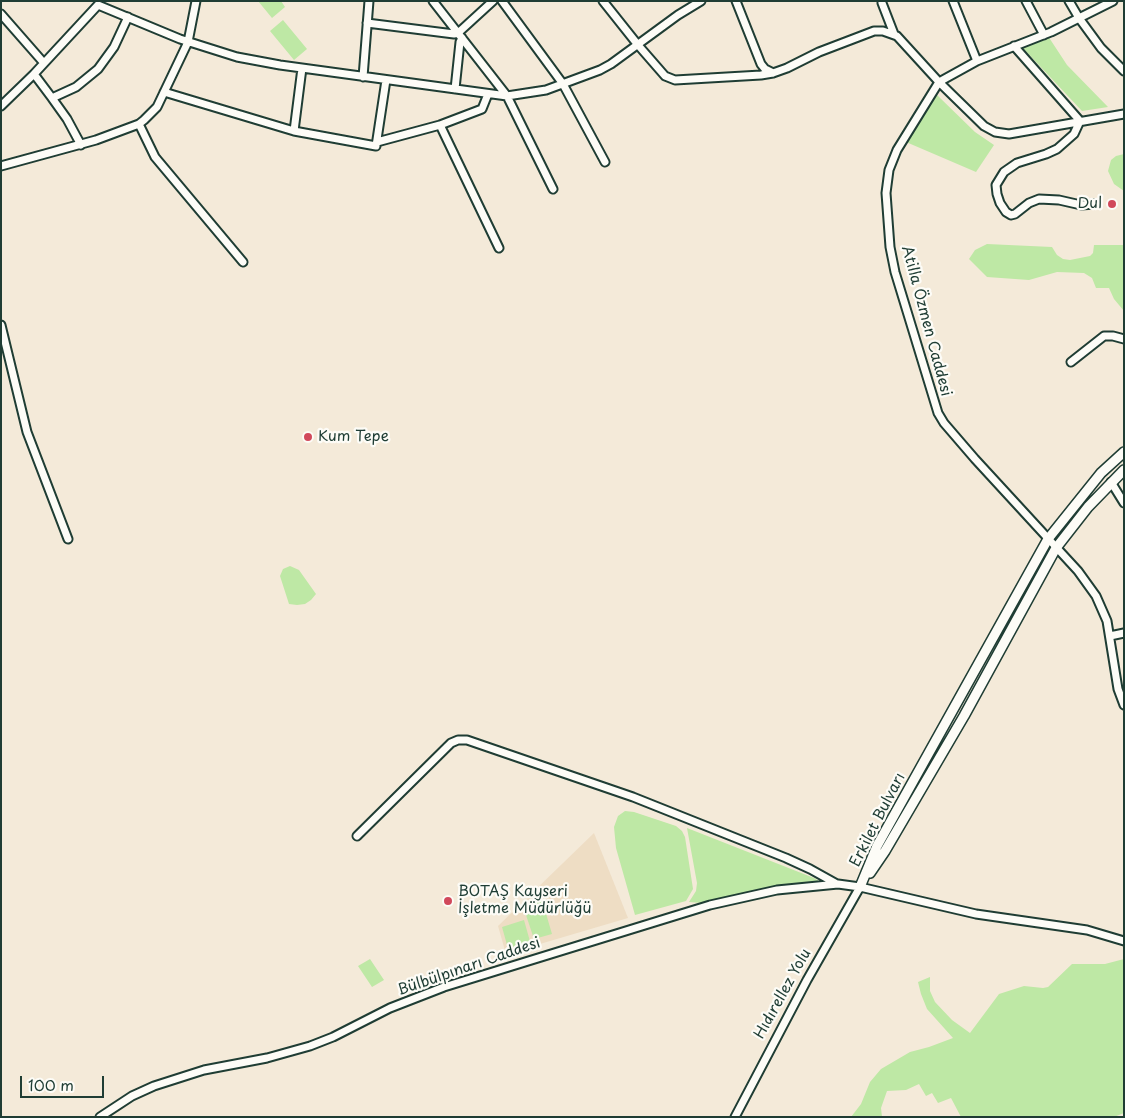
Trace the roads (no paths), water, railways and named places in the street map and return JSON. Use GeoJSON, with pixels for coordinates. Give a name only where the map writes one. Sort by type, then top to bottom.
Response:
{"type":"FeatureCollection","features":[{"type":"Feature","properties":{"kind":"main road","name":"Erkilet Bulvarı"},"geometry":{"type":"LineString","coordinates":[[860,887],[877,846],[1048,539],[1101,473],[1124,452]]}},
{"type":"Feature","properties":{"kind":"main road","name":"Erkilet Bulvarı"},"geometry":{"type":"LineString","coordinates":[[860,887],[886,851],[960,724],[1056,548],[1088,507],[1124,470]]}},
{"type":"Feature","properties":{"kind":"street"},"geometry":{"type":"LineString","coordinates":[[1,166],[81,145],[139,124],[153,111],[188,42],[196,1]]}},
{"type":"Feature","properties":{"kind":"street"},"geometry":{"type":"LineString","coordinates":[[363,77],[369,1]]}},
{"type":"Feature","properties":{"kind":"street"},"geometry":{"type":"LineString","coordinates":[[433,1],[507,96],[553,189]]}},
{"type":"Feature","properties":{"kind":"street"},"geometry":{"type":"LineString","coordinates":[[456,90],[460,36],[494,1]]}},
{"type":"Feature","properties":{"kind":"street"},"geometry":{"type":"LineString","coordinates":[[502,1],[563,84],[605,162]]}},
{"type":"Feature","properties":{"kind":"street"},"geometry":{"type":"LineString","coordinates":[[603,1],[665,76],[675,80],[773,73],[819,52],[874,31],[886,31],[897,36],[939,82],[984,126],[995,132],[1009,134],[1124,114]]}},
{"type":"Feature","properties":{"kind":"street"},"geometry":{"type":"LineString","coordinates":[[1,106],[34,74],[98,3],[188,42],[244,58],[363,77],[507,96],[537,92],[563,84],[611,64],[678,15],[701,1]]}},
{"type":"Feature","properties":{"kind":"street"},"geometry":{"type":"LineString","coordinates":[[736,1],[761,64],[765,69],[773,73]]}},
{"type":"Feature","properties":{"kind":"street"},"geometry":{"type":"LineString","coordinates":[[953,1],[977,61]]}},
{"type":"Feature","properties":{"kind":"street"},"geometry":{"type":"LineString","coordinates":[[1026,1],[1044,35]]}},
{"type":"Feature","properties":{"kind":"street"},"geometry":{"type":"LineString","coordinates":[[1069,1],[1101,48],[1124,71]]}},
{"type":"Feature","properties":{"kind":"street","name":"Atilla Özmen Caddesi"},"geometry":{"type":"LineString","coordinates":[[1113,1],[1044,35],[977,61],[939,82],[900,143],[888,176],[886,193],[895,272],[938,413],[944,423],[975,459],[1078,571],[1096,596],[1106,615],[1118,689],[1124,705]]}},
{"type":"Feature","properties":{"kind":"street"},"geometry":{"type":"LineString","coordinates":[[882,2],[894,34]]}},
{"type":"Feature","properties":{"kind":"street"},"geometry":{"type":"LineString","coordinates":[[1,14],[43,62]]}},
{"type":"Feature","properties":{"kind":"street"},"geometry":{"type":"LineString","coordinates":[[52,98],[76,86],[98,69],[111,51],[128,17]]}},
{"type":"Feature","properties":{"kind":"street"},"geometry":{"type":"LineString","coordinates":[[367,23],[460,36]]}},
{"type":"Feature","properties":{"kind":"street"},"geometry":{"type":"LineString","coordinates":[[1014,46],[1080,121]]}},
{"type":"Feature","properties":{"kind":"street"},"geometry":{"type":"LineString","coordinates":[[294,131],[302,68]]}},
{"type":"Feature","properties":{"kind":"street"},"geometry":{"type":"LineString","coordinates":[[34,74],[67,119],[81,145]]}},
{"type":"Feature","properties":{"kind":"street"},"geometry":{"type":"LineString","coordinates":[[164,92],[294,131],[376,146],[386,80]]}},
{"type":"Feature","properties":{"kind":"street"},"geometry":{"type":"LineString","coordinates":[[377,142],[440,125],[482,108],[488,94]]}},
{"type":"Feature","properties":{"kind":"street"},"geometry":{"type":"LineString","coordinates":[[1080,121],[1074,134],[1057,149],[1017,163],[1007,170],[997,182],[997,194],[1003,208],[1011,215],[1029,203],[1042,199],[1081,205],[1095,204]]}},
{"type":"Feature","properties":{"kind":"street"},"geometry":{"type":"LineString","coordinates":[[139,124],[145,140],[155,156],[243,262]]}},
{"type":"Feature","properties":{"kind":"street"},"geometry":{"type":"LineString","coordinates":[[440,125],[499,248]]}},
{"type":"Feature","properties":{"kind":"street"},"geometry":{"type":"LineString","coordinates":[[1,325],[26,427],[68,539]]}},
{"type":"Feature","properties":{"kind":"street"},"geometry":{"type":"LineString","coordinates":[[1070,362],[1104,336],[1124,339]]}},
{"type":"Feature","properties":{"kind":"street"},"geometry":{"type":"LineString","coordinates":[[1111,482],[1124,503]]}},
{"type":"Feature","properties":{"kind":"street"},"geometry":{"type":"LineString","coordinates":[[1110,636],[1124,633]]}},
{"type":"Feature","properties":{"kind":"street"},"geometry":{"type":"LineString","coordinates":[[357,836],[450,743],[463,740],[633,797],[810,868],[838,884]]}},
{"type":"Feature","properties":{"kind":"street","name":"Bülbülpınarı Caddesi"},"geometry":{"type":"LineString","coordinates":[[100,1117],[132,1096],[167,1081],[204,1070],[267,1058],[310,1046],[333,1037],[390,1008],[444,987],[722,902],[777,890],[838,884],[860,887],[976,914],[1087,930],[1124,941]]}},
{"type":"Feature","properties":{"kind":"street","name":"Hıdırellez Yolu"},"geometry":{"type":"LineString","coordinates":[[734,1117],[803,986],[860,887]]}},
{"type":"Feature","properties":{"kind":"place","name":"Dul"},"geometry":{"type":"Point","coordinates":[1112,204]}},
{"type":"Feature","properties":{"kind":"place","name":"Kum Tepe"},"geometry":{"type":"Point","coordinates":[308,437]}},
{"type":"Feature","properties":{"kind":"place","name":"BOTAŞ Kayseri İşletme Müdürlüğü"},"geometry":{"type":"Point","coordinates":[448,901]}}]}
